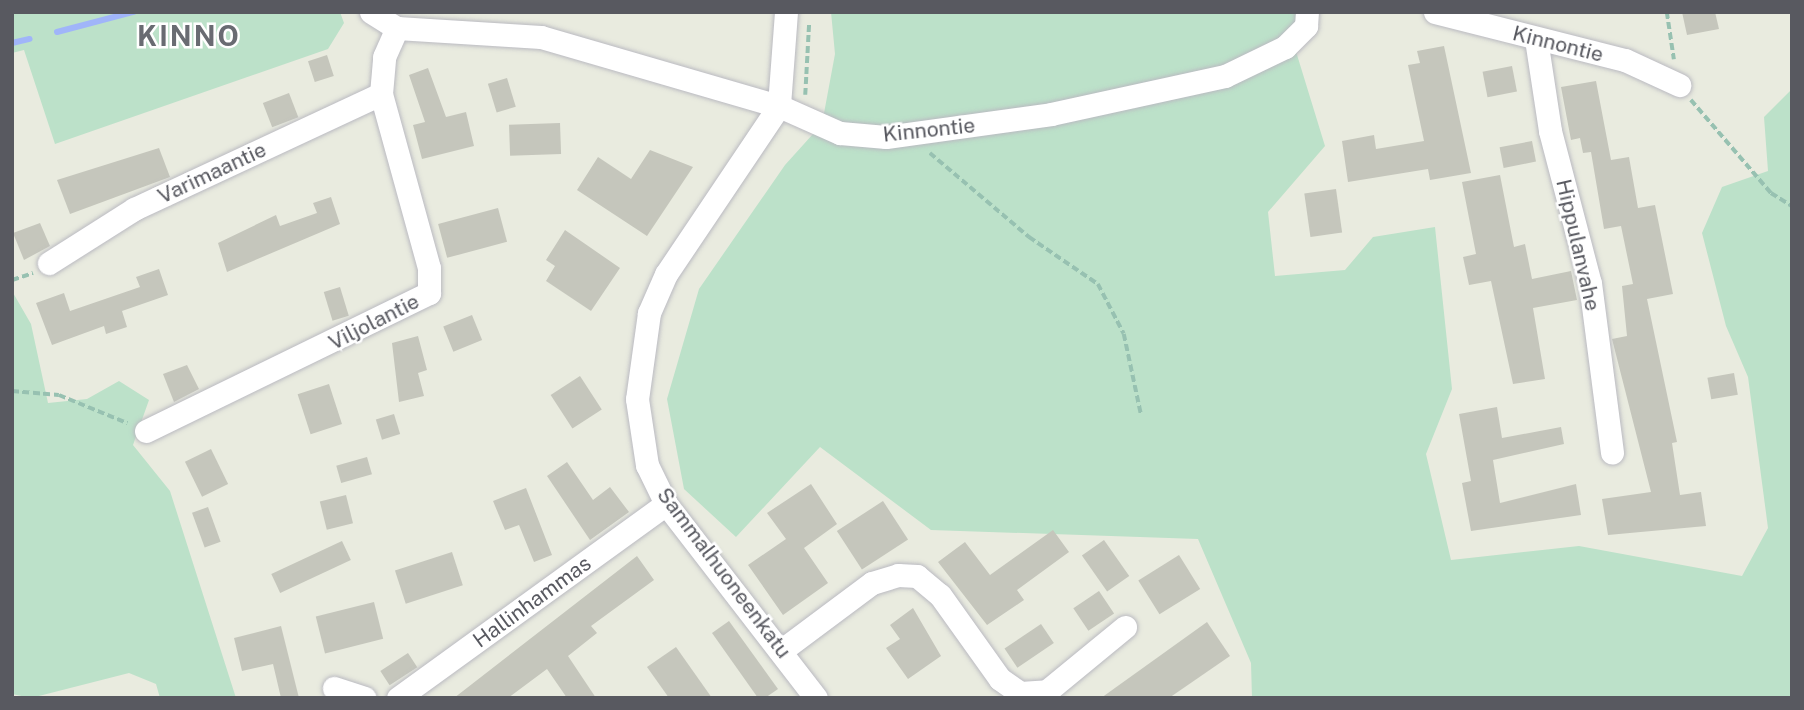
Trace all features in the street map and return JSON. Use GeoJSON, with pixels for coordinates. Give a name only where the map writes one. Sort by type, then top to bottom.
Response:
{"type":"FeatureCollection","features":[{"type":"Feature","properties":{"kind":"street","name":"Kinnontie"},"geometry":{"type":"LineString","coordinates":[[371,12],[397,28],[541,37],[788,110],[840,133],[916,134],[1051,114],[1225,76],[1285,47],[1306,26],[1307,12]]}},
{"type":"Feature","properties":{"kind":"street"},"geometry":{"type":"LineString","coordinates":[[786,12],[788,110]]}},
{"type":"Feature","properties":{"kind":"street","name":"Kinnontie"},"geometry":{"type":"LineString","coordinates":[[1435,12],[1625,60],[1679,85]]}},
{"type":"Feature","properties":{"kind":"street","name":"Viljolantie"},"geometry":{"type":"LineString","coordinates":[[146,431],[429,293],[429,268],[381,94],[384,57],[397,28]]}},
{"type":"Feature","properties":{"kind":"street","name":"Hippulanvahe"},"geometry":{"type":"LineString","coordinates":[[1536,39],[1550,131],[1590,283],[1612,453]]}},
{"type":"Feature","properties":{"kind":"street","name":"Varimaantie"},"geometry":{"type":"LineString","coordinates":[[50,264],[134,209],[381,94]]}},
{"type":"Feature","properties":{"kind":"street","name":"Sammalhuoneenkatu"},"geometry":{"type":"LineString","coordinates":[[788,110],[666,274],[649,313],[638,365],[640,434],[666,504],[782,650],[816,698]]}},
{"type":"Feature","properties":{"kind":"street","name":"Hallinhammas"},"geometry":{"type":"LineString","coordinates":[[398,698],[666,504]]}},
{"type":"Feature","properties":{"kind":"street"},"geometry":{"type":"LineString","coordinates":[[782,650],[873,583],[898,575],[918,576],[940,595],[1000,679],[1020,693],[1047,691],[1125,627]]}},
{"type":"Feature","properties":{"kind":"street"},"geometry":{"type":"LineString","coordinates":[[334,688],[364,698]]}},
{"type":"Feature","properties":{"kind":"path"},"geometry":{"type":"LineString","coordinates":[[788,110],[806,94],[808,12]]}},
{"type":"Feature","properties":{"kind":"path"},"geometry":{"type":"LineString","coordinates":[[1667,12],[1679,85],[1771,193],[1792,206]]}},
{"type":"Feature","properties":{"kind":"path"},"geometry":{"type":"LineString","coordinates":[[916,134],[1029,237],[1098,284],[1124,334],[1141,414]]}},
{"type":"Feature","properties":{"kind":"path"},"geometry":{"type":"LineString","coordinates":[[12,391],[59,395],[146,431]]}},
{"type":"Feature","properties":{"kind":"green space"},"geometry":{"type":"Polygon","coordinates":[[[12,12],[340,12],[344,23],[328,49],[55,144],[24,50],[12,53],[12,12]]]}},
{"type":"Feature","properties":{"kind":"green space"},"geometry":{"type":"Polygon","coordinates":[[[831,12],[1304,12],[1294,45],[1325,146],[1268,212],[1275,276],[1345,270],[1373,237],[1435,227],[1452,389],[1426,454],[1451,560],[1579,546],[1742,576],[1768,528],[1748,377],[1726,326],[1702,233],[1722,187],[1768,171],[1764,117],[1792,89],[1792,698],[1252,698],[1251,663],[1198,539],[931,530],[820,447],[736,537],[684,489],[667,399],[699,289],[785,165],[822,124],[835,54],[831,12]]]}},
{"type":"Feature","properties":{"kind":"green space"},"geometry":{"type":"Polygon","coordinates":[[[12,291],[31,324],[48,403],[87,399],[119,381],[149,400],[133,445],[170,491],[236,698],[160,698],[156,684],[129,673],[31,698],[12,694],[12,291]]]}},
{"type":"Feature","properties":{"kind":"building"},"geometry":{"type":"Polygon","coordinates":[[[1682,12],[1715,12],[1719,29],[1687,35],[1682,12]]]}},
{"type":"Feature","properties":{"kind":"building"},"geometry":{"type":"Polygon","coordinates":[[[1444,46],[1471,173],[1430,180],[1428,169],[1348,182],[1342,141],[1374,135],[1376,149],[1424,141],[1408,65],[1420,63],[1417,51],[1444,46]]]}},
{"type":"Feature","properties":{"kind":"building"},"geometry":{"type":"Polygon","coordinates":[[[327,55],[334,76],[315,82],[308,61],[327,55]]]}},
{"type":"Feature","properties":{"kind":"building"},"geometry":{"type":"Polygon","coordinates":[[[1512,66],[1517,92],[1488,97],[1483,72],[1512,66]]]}},
{"type":"Feature","properties":{"kind":"building"},"geometry":{"type":"Polygon","coordinates":[[[428,68],[446,117],[466,112],[474,146],[422,159],[413,125],[425,122],[409,75],[428,68]]]}},
{"type":"Feature","properties":{"kind":"building"},"geometry":{"type":"Polygon","coordinates":[[[507,78],[516,107],[497,113],[488,84],[507,78]]]}},
{"type":"Feature","properties":{"kind":"building"},"geometry":{"type":"Polygon","coordinates":[[[1596,81],[1611,160],[1629,157],[1638,208],[1655,205],[1673,294],[1647,299],[1677,442],[1672,443],[1680,495],[1701,492],[1706,526],[1608,535],[1602,499],[1651,492],[1612,339],[1627,336],[1622,286],[1633,284],[1621,226],[1604,229],[1591,152],[1583,153],[1580,138],[1571,140],[1561,87],[1596,81]]]}},
{"type":"Feature","properties":{"kind":"building"},"geometry":{"type":"Polygon","coordinates":[[[289,93],[298,117],[272,127],[263,103],[289,93]]]}},
{"type":"Feature","properties":{"kind":"building"},"geometry":{"type":"Polygon","coordinates":[[[560,123],[561,154],[510,156],[509,125],[560,123]]]}},
{"type":"Feature","properties":{"kind":"building"},"geometry":{"type":"Polygon","coordinates":[[[1532,141],[1536,162],[1504,168],[1500,147],[1532,141]]]}},
{"type":"Feature","properties":{"kind":"building"},"geometry":{"type":"Polygon","coordinates":[[[159,148],[170,177],[70,214],[57,180],[159,148]]]}},
{"type":"Feature","properties":{"kind":"building"},"geometry":{"type":"Polygon","coordinates":[[[650,150],[693,167],[647,236],[577,190],[598,157],[631,179],[650,150]]]}},
{"type":"Feature","properties":{"kind":"building"},"geometry":{"type":"Polygon","coordinates":[[[1500,175],[1514,247],[1525,244],[1532,279],[1571,271],[1577,300],[1533,308],[1545,379],[1513,384],[1491,281],[1469,285],[1463,257],[1476,254],[1462,182],[1500,175]]]}},
{"type":"Feature","properties":{"kind":"building"},"geometry":{"type":"Polygon","coordinates":[[[1336,189],[1342,233],[1310,237],[1304,193],[1336,189]]]}},
{"type":"Feature","properties":{"kind":"building"},"geometry":{"type":"Polygon","coordinates":[[[331,197],[340,224],[227,272],[218,243],[276,215],[280,226],[317,213],[313,203],[331,197]]]}},
{"type":"Feature","properties":{"kind":"building"},"geometry":{"type":"Polygon","coordinates":[[[498,208],[507,242],[447,258],[438,224],[498,208]]]}},
{"type":"Feature","properties":{"kind":"building"},"geometry":{"type":"Polygon","coordinates":[[[40,223],[50,246],[24,260],[13,233],[40,223]]]}},
{"type":"Feature","properties":{"kind":"building"},"geometry":{"type":"Polygon","coordinates":[[[565,230],[620,268],[591,311],[546,281],[555,266],[546,260],[565,230]]]}},
{"type":"Feature","properties":{"kind":"building"},"geometry":{"type":"Polygon","coordinates":[[[159,269],[168,295],[122,311],[127,327],[106,334],[104,326],[52,345],[36,303],[64,293],[70,311],[140,287],[136,277],[159,269]]]}},
{"type":"Feature","properties":{"kind":"building"},"geometry":{"type":"Polygon","coordinates":[[[340,287],[349,316],[333,321],[324,292],[340,287]]]}},
{"type":"Feature","properties":{"kind":"building"},"geometry":{"type":"Polygon","coordinates":[[[472,315],[482,340],[453,352],[443,327],[472,315]]]}},
{"type":"Feature","properties":{"kind":"building"},"geometry":{"type":"Polygon","coordinates":[[[418,336],[427,370],[418,373],[424,396],[399,402],[392,343],[418,336]]]}},
{"type":"Feature","properties":{"kind":"building"},"geometry":{"type":"Polygon","coordinates":[[[187,365],[199,389],[174,402],[163,374],[187,365]]]}},
{"type":"Feature","properties":{"kind":"building"},"geometry":{"type":"Polygon","coordinates":[[[1734,373],[1738,395],[1711,399],[1707,378],[1734,373]]]}},
{"type":"Feature","properties":{"kind":"building"},"geometry":{"type":"Polygon","coordinates":[[[580,376],[602,410],[572,429],[551,395],[580,376]]]}},
{"type":"Feature","properties":{"kind":"building"},"geometry":{"type":"Polygon","coordinates":[[[329,384],[342,424],[311,434],[298,394],[329,384]]]}},
{"type":"Feature","properties":{"kind":"building"},"geometry":{"type":"Polygon","coordinates":[[[1497,407],[1502,438],[1561,427],[1564,444],[1493,460],[1500,503],[1576,484],[1581,515],[1471,531],[1462,483],[1471,481],[1459,414],[1497,407]]]}},
{"type":"Feature","properties":{"kind":"building"},"geometry":{"type":"Polygon","coordinates":[[[394,414],[400,434],[382,440],[376,420],[394,414]]]}},
{"type":"Feature","properties":{"kind":"building"},"geometry":{"type":"Polygon","coordinates":[[[211,449],[228,484],[202,497],[185,462],[211,449]]]}},
{"type":"Feature","properties":{"kind":"building"},"geometry":{"type":"Polygon","coordinates":[[[367,457],[372,474],[341,483],[336,466],[367,457]]]}},
{"type":"Feature","properties":{"kind":"building"},"geometry":{"type":"Polygon","coordinates":[[[567,462],[593,500],[610,487],[629,512],[590,540],[547,476],[567,462]]]}},
{"type":"Feature","properties":{"kind":"building"},"geometry":{"type":"Polygon","coordinates":[[[811,484],[837,524],[804,548],[828,583],[783,615],[748,565],[786,539],[767,513],[811,484]]]}},
{"type":"Feature","properties":{"kind":"building"},"geometry":{"type":"Polygon","coordinates":[[[526,488],[552,555],[534,562],[519,525],[505,530],[493,501],[526,488]]]}},
{"type":"Feature","properties":{"kind":"building"},"geometry":{"type":"Polygon","coordinates":[[[346,495],[353,523],[327,530],[320,502],[346,495]]]}},
{"type":"Feature","properties":{"kind":"building"},"geometry":{"type":"Polygon","coordinates":[[[883,501],[908,540],[862,570],[837,531],[883,501]]]}},
{"type":"Feature","properties":{"kind":"building"},"geometry":{"type":"Polygon","coordinates":[[[208,507],[221,542],[205,548],[192,513],[208,507]]]}},
{"type":"Feature","properties":{"kind":"building"},"geometry":{"type":"Polygon","coordinates":[[[1053,530],[1069,552],[1017,590],[1024,600],[987,625],[938,562],[965,542],[990,575],[1053,530]]]}},
{"type":"Feature","properties":{"kind":"building"},"geometry":{"type":"Polygon","coordinates":[[[1104,540],[1129,576],[1107,592],[1082,555],[1104,540]]]}},
{"type":"Feature","properties":{"kind":"building"},"geometry":{"type":"Polygon","coordinates":[[[342,541],[351,560],[280,593],[271,574],[342,541]]]}},
{"type":"Feature","properties":{"kind":"building"},"geometry":{"type":"Polygon","coordinates":[[[452,552],[463,585],[406,604],[395,571],[452,552]]]}},
{"type":"Feature","properties":{"kind":"building"},"geometry":{"type":"Polygon","coordinates":[[[1179,555],[1200,589],[1159,614],[1138,580],[1179,555]]]}},
{"type":"Feature","properties":{"kind":"building"},"geometry":{"type":"Polygon","coordinates":[[[637,556],[654,580],[591,626],[597,633],[568,656],[596,698],[567,698],[547,669],[508,698],[454,698],[637,556]]]}},
{"type":"Feature","properties":{"kind":"building"},"geometry":{"type":"Polygon","coordinates":[[[1099,591],[1114,613],[1088,631],[1073,608],[1099,591]]]}},
{"type":"Feature","properties":{"kind":"building"},"geometry":{"type":"Polygon","coordinates":[[[374,602],[383,639],[325,653],[316,617],[374,602]]]}},
{"type":"Feature","properties":{"kind":"building"},"geometry":{"type":"Polygon","coordinates":[[[913,608],[941,656],[908,679],[886,648],[900,639],[890,625],[913,608]]]}},
{"type":"Feature","properties":{"kind":"building"},"geometry":{"type":"Polygon","coordinates":[[[729,621],[778,689],[765,698],[758,698],[712,633],[729,621]]]}},
{"type":"Feature","properties":{"kind":"building"},"geometry":{"type":"Polygon","coordinates":[[[1207,622],[1230,656],[1169,698],[1101,698],[1207,622]]]}},
{"type":"Feature","properties":{"kind":"building"},"geometry":{"type":"Polygon","coordinates":[[[1041,624],[1054,643],[1017,668],[1005,649],[1041,624]]]}},
{"type":"Feature","properties":{"kind":"building"},"geometry":{"type":"Polygon","coordinates":[[[281,626],[299,698],[281,698],[273,664],[242,671],[234,638],[281,626]]]}},
{"type":"Feature","properties":{"kind":"building"},"geometry":{"type":"Polygon","coordinates":[[[676,647],[712,698],[669,698],[647,667],[676,647]]]}},
{"type":"Feature","properties":{"kind":"building"},"geometry":{"type":"Polygon","coordinates":[[[408,653],[417,667],[390,685],[380,671],[408,653]]]}},
{"type":"Feature","properties":{"kind":"waterway"},"geometry":{"type":"LineString","coordinates":[[57,32],[133,12]]}},
{"type":"Feature","properties":{"kind":"waterway"},"geometry":{"type":"LineString","coordinates":[[12,43],[30,39]]}},
{"type":"Feature","properties":{"kind":"district","name":"KINNO"},"geometry":{"type":"Point","coordinates":[189,36]}}]}
